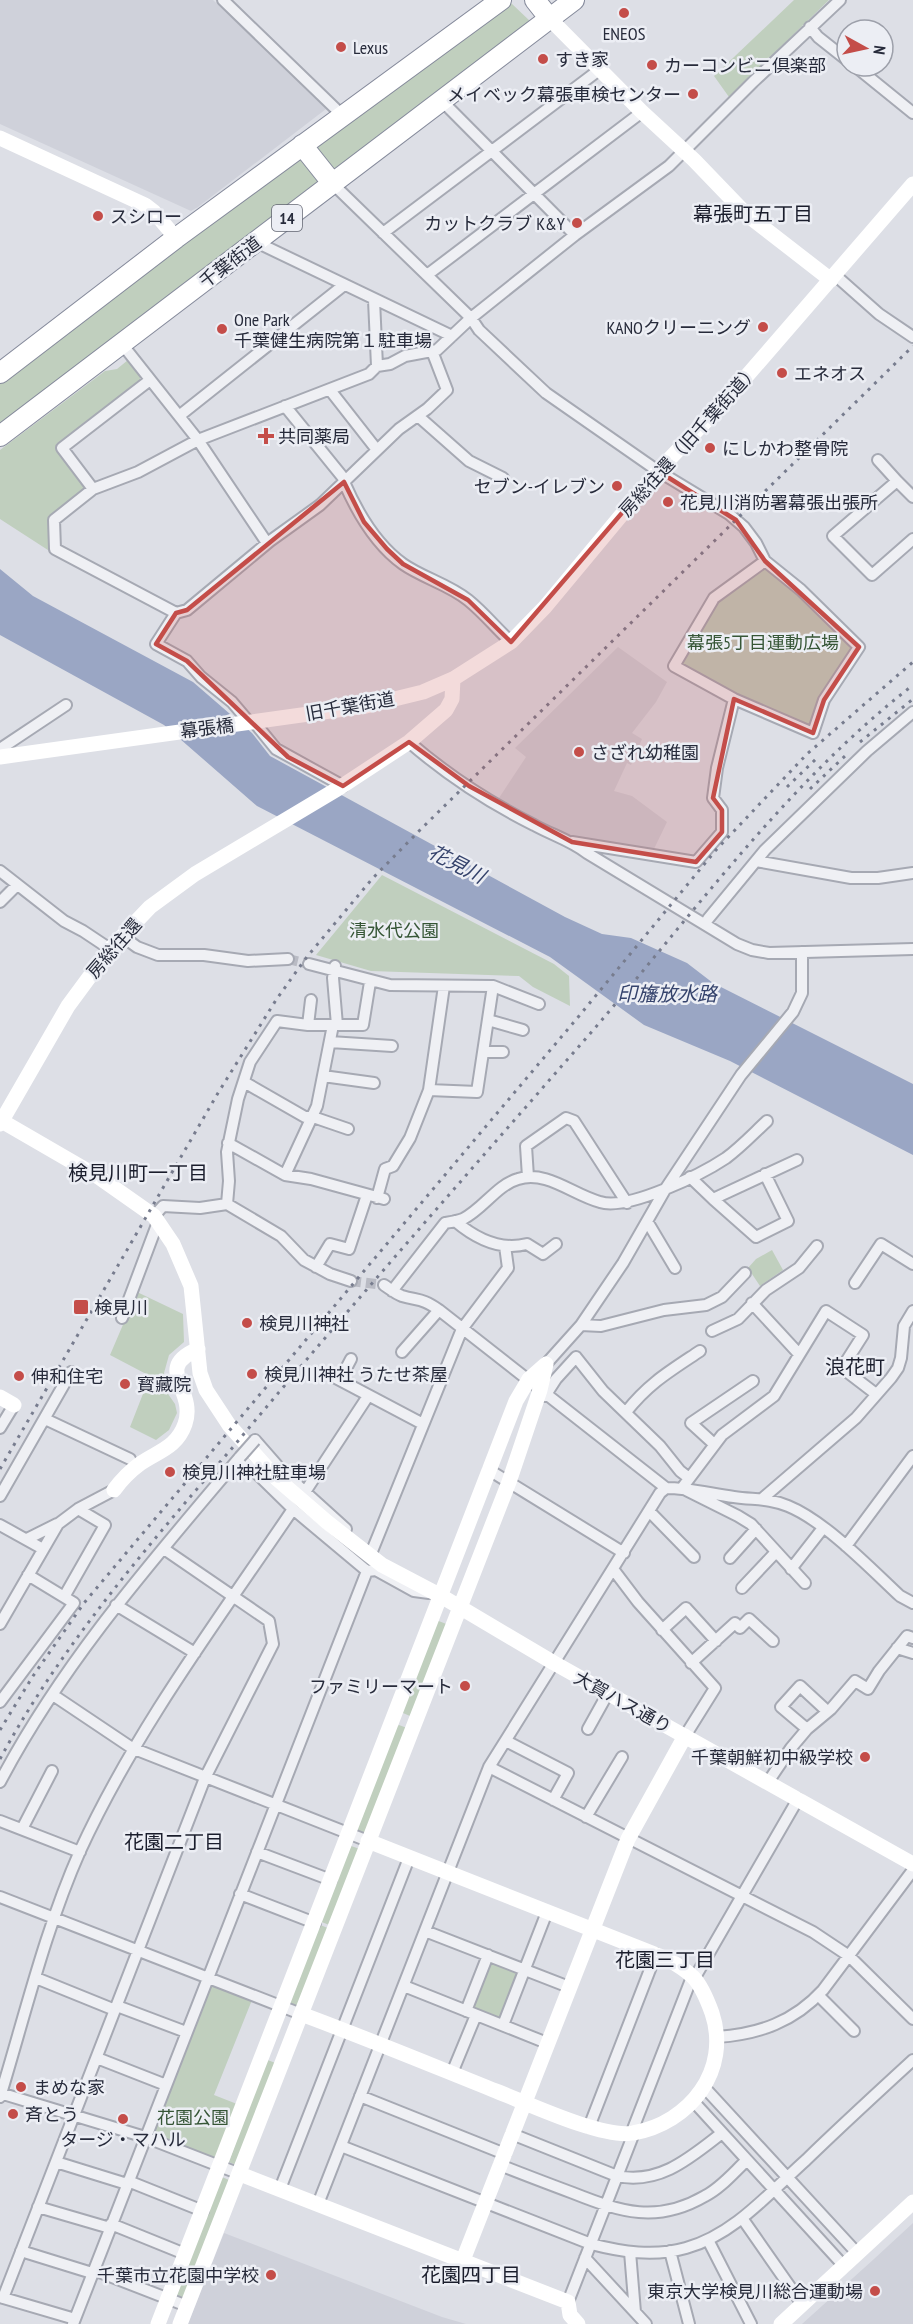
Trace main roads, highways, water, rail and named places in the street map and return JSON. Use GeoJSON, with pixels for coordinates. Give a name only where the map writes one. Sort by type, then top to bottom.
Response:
{"type":"FeatureCollection","features":[{"type":"Feature","properties":{"kind":"highway"},"geometry":{"type":"LineString","coordinates":[[0,373],[176,238],[501,0]]}},
{"type":"Feature","properties":{"kind":"highway"},"geometry":{"type":"LineString","coordinates":[[535,0],[550,19]]}},
{"type":"Feature","properties":{"kind":"highway","name":"千葉街道"},"geometry":{"type":"LineString","coordinates":[[0,436],[574,0]]}},
{"type":"Feature","properties":{"kind":"highway"},"geometry":{"type":"LineString","coordinates":[[302,145],[333,184]]}},
{"type":"Feature","properties":{"kind":"water","name":"印旛放水路"},"geometry":{"type":"Polygon","coordinates":[[[0,569],[33,596],[193,682],[252,733],[270,756],[565,917],[602,934],[631,938],[687,963],[713,983],[913,1084],[913,1155],[730,1061],[644,1025],[550,957],[257,806],[164,725],[0,635],[0,569]]]}},
{"type":"Feature","properties":{"kind":"tunnel"},"geometry":{"type":"LineString","coordinates":[[288,959],[309,964]]}},
{"type":"Feature","properties":{"kind":"tunnel"},"geometry":{"type":"LineString","coordinates":[[351,1281],[384,1285]]}},
{"type":"Feature","properties":{"kind":"railway"},"geometry":{"type":"LineString","coordinates":[[0,1469],[218,1093],[276,1000],[306,958],[372,879],[421,829],[913,346]]}},
{"type":"Feature","properties":{"kind":"railway"},"geometry":{"type":"LineString","coordinates":[[0,1730],[33,1676],[84,1603],[716,850],[807,754],[913,662]]}},
{"type":"Feature","properties":{"kind":"railway"},"geometry":{"type":"LineString","coordinates":[[0,1759],[51,1676],[108,1597],[169,1521],[315,1349],[609,1012],[774,816],[864,726],[913,685]]}},
{"type":"Feature","properties":{"kind":"railway"},"geometry":{"type":"LineString","coordinates":[[860,742],[913,699]]}},
{"type":"Feature","properties":{"kind":"railway"},"geometry":{"type":"LineString","coordinates":[[810,789],[845,756]]}},
{"type":"Feature","properties":{"kind":"railway"},"geometry":{"type":"LineString","coordinates":[[787,787],[817,758]]}},
{"type":"Feature","properties":{"kind":"place","name":"ENEOS"},"geometry":{"type":"Point","coordinates":[624,13]}},
{"type":"Feature","properties":{"kind":"place","name":"Lexus"},"geometry":{"type":"Point","coordinates":[341,47]}},
{"type":"Feature","properties":{"kind":"place","name":"すき家"},"geometry":{"type":"Point","coordinates":[543,59]}},
{"type":"Feature","properties":{"kind":"place","name":"カーコンビニ倶楽部"},"geometry":{"type":"Point","coordinates":[652,65]}},
{"type":"Feature","properties":{"kind":"place","name":"メイベック幕張車検センター"},"geometry":{"type":"Point","coordinates":[693,94]}},
{"type":"Feature","properties":{"kind":"place","name":"スシロー"},"geometry":{"type":"Point","coordinates":[98,216]}},
{"type":"Feature","properties":{"kind":"place","name":"カットクラブ K&Y"},"geometry":{"type":"Point","coordinates":[577,223]}},
{"type":"Feature","properties":{"kind":"place","name":"KANOクリーニング"},"geometry":{"type":"Point","coordinates":[763,327]}},
{"type":"Feature","properties":{"kind":"place","name":"One Park 千葉健生病院第１駐車場"},"geometry":{"type":"Point","coordinates":[222,329]}},
{"type":"Feature","properties":{"kind":"place","name":"エネオス"},"geometry":{"type":"Point","coordinates":[782,373]}},
{"type":"Feature","properties":{"kind":"place","name":"共同薬局"},"geometry":{"type":"Point","coordinates":[266,436]}},
{"type":"Feature","properties":{"kind":"place","name":"にしかわ整骨院"},"geometry":{"type":"Point","coordinates":[710,448]}},
{"type":"Feature","properties":{"kind":"place","name":"セブン-イレブン"},"geometry":{"type":"Point","coordinates":[617,486]}},
{"type":"Feature","properties":{"kind":"place","name":"花見川消防署幕張出張所"},"geometry":{"type":"Point","coordinates":[668,502]}},
{"type":"Feature","properties":{"kind":"place","name":"さざれ幼稚園"},"geometry":{"type":"Point","coordinates":[579,752]}},
{"type":"Feature","properties":{"kind":"place","name":"検見川"},"geometry":{"type":"Point","coordinates":[81,1307]}},
{"type":"Feature","properties":{"kind":"place","name":"検見川神社"},"geometry":{"type":"Point","coordinates":[247,1323]}},
{"type":"Feature","properties":{"kind":"place","name":"検見川神社 うたせ茶屋"},"geometry":{"type":"Point","coordinates":[252,1374]}},
{"type":"Feature","properties":{"kind":"place","name":"伸和住宅"},"geometry":{"type":"Point","coordinates":[19,1376]}},
{"type":"Feature","properties":{"kind":"place","name":"寳藏院"},"geometry":{"type":"Point","coordinates":[125,1384]}},
{"type":"Feature","properties":{"kind":"place","name":"検見川神社駐車場"},"geometry":{"type":"Point","coordinates":[170,1472]}},
{"type":"Feature","properties":{"kind":"place","name":"ファミリーマート"},"geometry":{"type":"Point","coordinates":[465,1686]}},
{"type":"Feature","properties":{"kind":"place","name":"千葉朝鮮初中級学校"},"geometry":{"type":"Point","coordinates":[865,1757]}},
{"type":"Feature","properties":{"kind":"place","name":"まめな家"},"geometry":{"type":"Point","coordinates":[21,2087]}},
{"type":"Feature","properties":{"kind":"place","name":"斉とう"},"geometry":{"type":"Point","coordinates":[13,2114]}},
{"type":"Feature","properties":{"kind":"place","name":"タージ・マハル"},"geometry":{"type":"Point","coordinates":[123,2119]}},
{"type":"Feature","properties":{"kind":"place","name":"千葉市立花園中学校"},"geometry":{"type":"Point","coordinates":[271,2275]}},
{"type":"Feature","properties":{"kind":"place","name":"東京大学検見川総合運動場"},"geometry":{"type":"Point","coordinates":[875,2291]}},
{"type":"Feature","properties":{"kind":"district","name":"幕張町五丁目"},"geometry":{"type":"Point","coordinates":[753,214]}},
{"type":"Feature","properties":{"kind":"district","name":"検見川町一丁目"},"geometry":{"type":"Point","coordinates":[138,1173]}},
{"type":"Feature","properties":{"kind":"district","name":"浪花町"},"geometry":{"type":"Point","coordinates":[855,1367]}},
{"type":"Feature","properties":{"kind":"district","name":"花園二丁目"},"geometry":{"type":"Point","coordinates":[174,1842]}},
{"type":"Feature","properties":{"kind":"district","name":"花園三丁目"},"geometry":{"type":"Point","coordinates":[665,1960]}},
{"type":"Feature","properties":{"kind":"district","name":"花園四丁目"},"geometry":{"type":"Point","coordinates":[471,2275]}},
{"type":"Feature","properties":{"kind":"park label","name":"幕張5丁目運動広場"},"geometry":{"type":"Point","coordinates":[763,642]}},
{"type":"Feature","properties":{"kind":"park label","name":"清水代公園"},"geometry":{"type":"Point","coordinates":[394,930]}},
{"type":"Feature","properties":{"kind":"park label","name":"花園公園"},"geometry":{"type":"Point","coordinates":[193,2117]}},
{"type":"Feature","properties":{"kind":"water label","name":"花見川"},"geometry":{"type":"Point","coordinates":[457,864]}}]}
